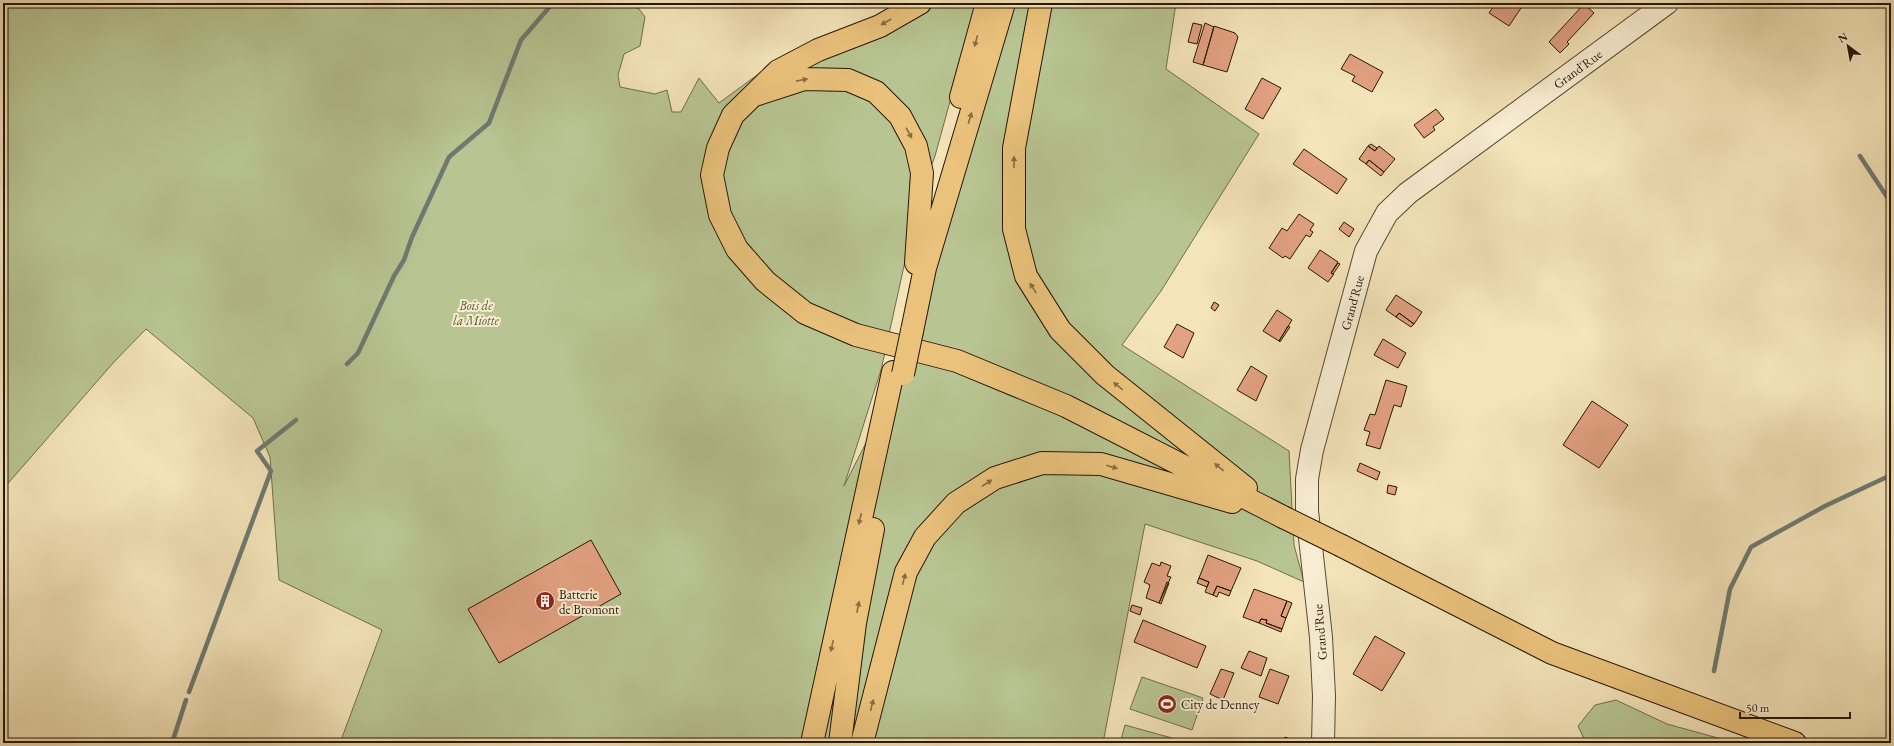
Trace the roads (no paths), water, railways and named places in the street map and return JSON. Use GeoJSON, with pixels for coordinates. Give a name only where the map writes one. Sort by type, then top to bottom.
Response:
{"type":"FeatureCollection","features":[{"type":"Feature","properties":{"kind":"main road"},"geometry":{"type":"LineString","coordinates":[[920,3],[880,26],[818,50],[778,71],[734,115],[718,148],[712,175],[720,214],[738,250],[765,281],[805,312],[856,335],[957,362],[1066,406],[1552,653],[1795,743]]}},
{"type":"Feature","properties":{"kind":"main road"},"geometry":{"type":"LineString","coordinates":[[916,263],[987,3]]}},
{"type":"Feature","properties":{"kind":"main road"},"geometry":{"type":"LineString","coordinates":[[907,330],[1004,3]]}},
{"type":"Feature","properties":{"kind":"main road"},"geometry":{"type":"LineString","coordinates":[[1041,3],[1014,148],[1014,229],[1026,276],[1060,330],[1105,375],[1283,517]]}},
{"type":"Feature","properties":{"kind":"main road"},"geometry":{"type":"LineString","coordinates":[[752,96],[804,79],[848,80],[876,92],[900,116],[916,146],[922,173],[916,263],[907,330],[812,743]]}},
{"type":"Feature","properties":{"kind":"main road"},"geometry":{"type":"LineString","coordinates":[[840,743],[855,623],[898,373]]}},
{"type":"Feature","properties":{"kind":"main road"},"geometry":{"type":"LineString","coordinates":[[862,743],[906,572],[925,537],[956,503],[995,478],[1042,463],[1101,464],[1283,517]]}},
{"type":"Feature","properties":{"kind":"street","name":"Grand'Rue"},"geometry":{"type":"LineString","coordinates":[[1323,743],[1324,696],[1322,650],[1308,518],[1307,479],[1312,450],[1366,251],[1387,213],[1408,193],[1667,3]]}},
{"type":"Feature","properties":{"kind":"waterway"},"geometry":{"type":"LineString","coordinates":[[347,364],[358,353],[394,276],[404,260],[412,237],[449,157],[489,123],[521,40],[553,3]]}},
{"type":"Feature","properties":{"kind":"waterway"},"geometry":{"type":"LineString","coordinates":[[1860,156],[1891,203]]}},
{"type":"Feature","properties":{"kind":"waterway"},"geometry":{"type":"LineString","coordinates":[[189,692],[271,471],[257,451],[296,420]]}},
{"type":"Feature","properties":{"kind":"waterway"},"geometry":{"type":"LineString","coordinates":[[1714,671],[1730,589],[1751,547],[1825,506],[1891,475]]}},
{"type":"Feature","properties":{"kind":"waterway"},"geometry":{"type":"LineString","coordinates":[[172,743],[186,700]]}},
{"type":"Feature","properties":{"kind":"place","name":"Batterie de Bromont"},"geometry":{"type":"Point","coordinates":[545,601]}},
{"type":"Feature","properties":{"kind":"place","name":"City de Denney"},"geometry":{"type":"Point","coordinates":[1167,704]}},
{"type":"Feature","properties":{"kind":"park label","name":"Bois de la Miotte"},"geometry":{"type":"Point","coordinates":[476,312]}}]}
